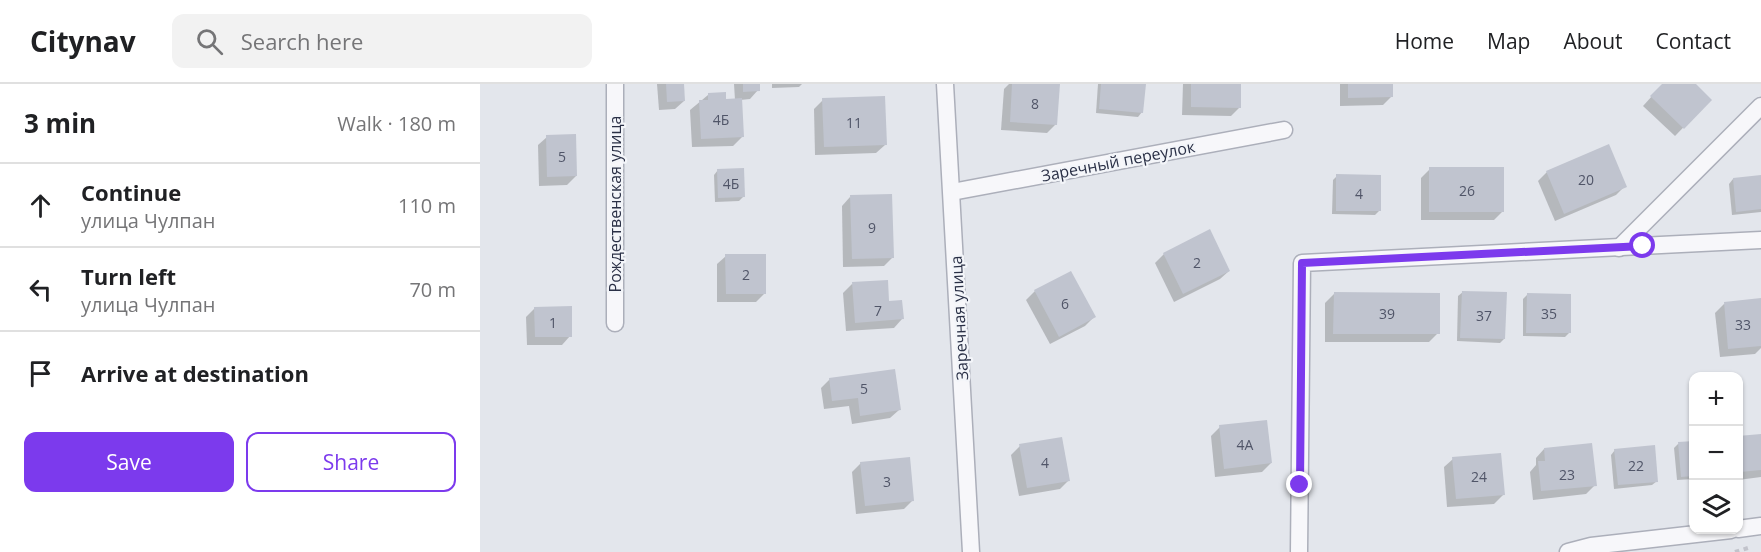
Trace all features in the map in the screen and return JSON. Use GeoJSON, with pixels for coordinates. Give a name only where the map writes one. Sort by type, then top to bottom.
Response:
{"type":"FeatureCollection","features":[{"type":"Feature","properties":{"kind":"street","name":"Рождественская улица"},"geometry":{"type":"LineString","coordinates":[[615,84],[615,323]]}},
{"type":"Feature","properties":{"kind":"street","name":"Заречная улица"},"geometry":{"type":"LineString","coordinates":[[945,84],[971,552]]}},
{"type":"Feature","properties":{"kind":"street"},"geometry":{"type":"LineString","coordinates":[[1619,248],[1761,105]]}},
{"type":"Feature","properties":{"kind":"street","name":"Заречный переулок"},"geometry":{"type":"LineString","coordinates":[[952,192],[1284,130]]}},
{"type":"Feature","properties":{"kind":"street"},"geometry":{"type":"LineString","coordinates":[[1299,552],[1302,263],[1761,240]]}},
{"type":"Feature","properties":{"kind":"street"},"geometry":{"type":"LineString","coordinates":[[1743,528],[1761,526]]}},
{"type":"Feature","properties":{"kind":"street"},"geometry":{"type":"LineString","coordinates":[[1568,552],[1591,546],[1696,534]]}},
{"type":"Feature","properties":{"kind":"path"},"geometry":{"type":"LineString","coordinates":[[1735,552],[1761,545]]}},
{"type":"Feature","properties":{"kind":"building"},"geometry":{"type":"Polygon","coordinates":[[[666,84],[684,84],[685,101],[667,102],[666,84]]]}},
{"type":"Feature","properties":{"kind":"building"},"geometry":{"type":"Polygon","coordinates":[[[743,84],[760,84],[760,91],[743,92],[743,84]]]}},
{"type":"Feature","properties":{"kind":"building"},"geometry":{"type":"Polygon","coordinates":[[[1012,84],[1060,84],[1057,125],[1010,122],[1012,84]]]}},
{"type":"Feature","properties":{"kind":"building"},"geometry":{"type":"Polygon","coordinates":[[[1101,84],[1146,84],[1143,113],[1099,109],[1101,84]]]}},
{"type":"Feature","properties":{"kind":"building"},"geometry":{"type":"Polygon","coordinates":[[[1191,84],[1241,84],[1241,108],[1191,107],[1191,84]]]}},
{"type":"Feature","properties":{"kind":"building"},"geometry":{"type":"Polygon","coordinates":[[[1348,84],[1393,84],[1393,97],[1348,98],[1348,84]]]}},
{"type":"Feature","properties":{"kind":"building"},"geometry":{"type":"Polygon","coordinates":[[[1662,84],[1696,84],[1712,100],[1684,129],[1650,96],[1662,84]]]}},
{"type":"Feature","properties":{"kind":"building"},"geometry":{"type":"Polygon","coordinates":[[[726,92],[726,99],[742,98],[744,137],[701,139],[699,100],[708,100],[708,93],[726,92]]]}},
{"type":"Feature","properties":{"kind":"building"},"geometry":{"type":"Polygon","coordinates":[[[885,96],[887,145],[824,147],[822,98],[885,96]]]}},
{"type":"Feature","properties":{"kind":"building"},"geometry":{"type":"Polygon","coordinates":[[[576,134],[577,176],[547,177],[546,135],[576,134]]]}},
{"type":"Feature","properties":{"kind":"building"},"geometry":{"type":"Polygon","coordinates":[[[1609,144],[1627,187],[1564,214],[1546,171],[1609,144]]]}},
{"type":"Feature","properties":{"kind":"building"},"geometry":{"type":"Polygon","coordinates":[[[1429,167],[1504,167],[1504,212],[1429,212],[1429,167]]]}},
{"type":"Feature","properties":{"kind":"building"},"geometry":{"type":"Polygon","coordinates":[[[744,168],[745,197],[718,198],[717,169],[744,168]]]}},
{"type":"Feature","properties":{"kind":"building"},"geometry":{"type":"Polygon","coordinates":[[[1336,174],[1381,175],[1381,211],[1336,211],[1336,174]]]}},
{"type":"Feature","properties":{"kind":"building"},"geometry":{"type":"Polygon","coordinates":[[[1761,175],[1761,209],[1736,212],[1733,178],[1761,175]]]}},
{"type":"Feature","properties":{"kind":"building"},"geometry":{"type":"Polygon","coordinates":[[[892,194],[894,258],[852,259],[850,195],[892,194]]]}},
{"type":"Feature","properties":{"kind":"building"},"geometry":{"type":"Polygon","coordinates":[[[1210,229],[1230,271],[1183,294],[1163,253],[1210,229]]]}},
{"type":"Feature","properties":{"kind":"building"},"geometry":{"type":"Polygon","coordinates":[[[725,254],[766,254],[766,294],[726,294],[725,254]]]}},
{"type":"Feature","properties":{"kind":"building"},"geometry":{"type":"Polygon","coordinates":[[[1071,271],[1096,317],[1059,337],[1034,290],[1071,271]]]}},
{"type":"Feature","properties":{"kind":"building"},"geometry":{"type":"Polygon","coordinates":[[[888,280],[889,301],[902,300],[904,319],[855,323],[852,282],[888,280]]]}},
{"type":"Feature","properties":{"kind":"building"},"geometry":{"type":"Polygon","coordinates":[[[1462,291],[1507,292],[1505,339],[1460,338],[1462,291]]]}},
{"type":"Feature","properties":{"kind":"building"},"geometry":{"type":"Polygon","coordinates":[[[1334,292],[1440,293],[1440,334],[1333,334],[1334,292]]]}},
{"type":"Feature","properties":{"kind":"building"},"geometry":{"type":"Polygon","coordinates":[[[1527,293],[1571,294],[1571,333],[1526,333],[1527,293]]]}},
{"type":"Feature","properties":{"kind":"building"},"geometry":{"type":"Polygon","coordinates":[[[1761,298],[1761,346],[1728,349],[1724,302],[1761,298]]]}},
{"type":"Feature","properties":{"kind":"building"},"geometry":{"type":"Polygon","coordinates":[[[572,306],[572,337],[535,337],[534,307],[572,306]]]}},
{"type":"Feature","properties":{"kind":"building"},"geometry":{"type":"Polygon","coordinates":[[[895,369],[901,410],[860,416],[858,398],[832,401],[829,378],[895,369]]]}},
{"type":"Feature","properties":{"kind":"building"},"geometry":{"type":"Polygon","coordinates":[[[1267,420],[1272,463],[1224,469],[1219,425],[1267,420]]]}},
{"type":"Feature","properties":{"kind":"building"},"geometry":{"type":"Polygon","coordinates":[[[1761,434],[1761,470],[1743,472],[1743,436],[1761,434]]]}},
{"type":"Feature","properties":{"kind":"building"},"geometry":{"type":"Polygon","coordinates":[[[1062,437],[1070,481],[1027,488],[1019,444],[1062,437]]]}},
{"type":"Feature","properties":{"kind":"building"},"geometry":{"type":"Polygon","coordinates":[[[1689,441],[1689,476],[1681,477],[1678,442],[1689,441]]]}},
{"type":"Feature","properties":{"kind":"building"},"geometry":{"type":"Polygon","coordinates":[[[1592,443],[1597,486],[1541,491],[1538,461],[1545,461],[1544,448],[1592,443]]]}},
{"type":"Feature","properties":{"kind":"building"},"geometry":{"type":"Polygon","coordinates":[[[1655,445],[1658,482],[1618,485],[1614,449],[1655,445]]]}},
{"type":"Feature","properties":{"kind":"building"},"geometry":{"type":"Polygon","coordinates":[[[1501,453],[1505,495],[1456,499],[1452,457],[1501,453]]]}},
{"type":"Feature","properties":{"kind":"building"},"geometry":{"type":"Polygon","coordinates":[[[910,457],[914,501],[865,506],[860,462],[910,457]]]}},
{"type":"Feature","properties":{"kind":"route"},"geometry":{"type":"LineString","coordinates":[[1300,485],[1302,263],[1643,246]]}}]}
